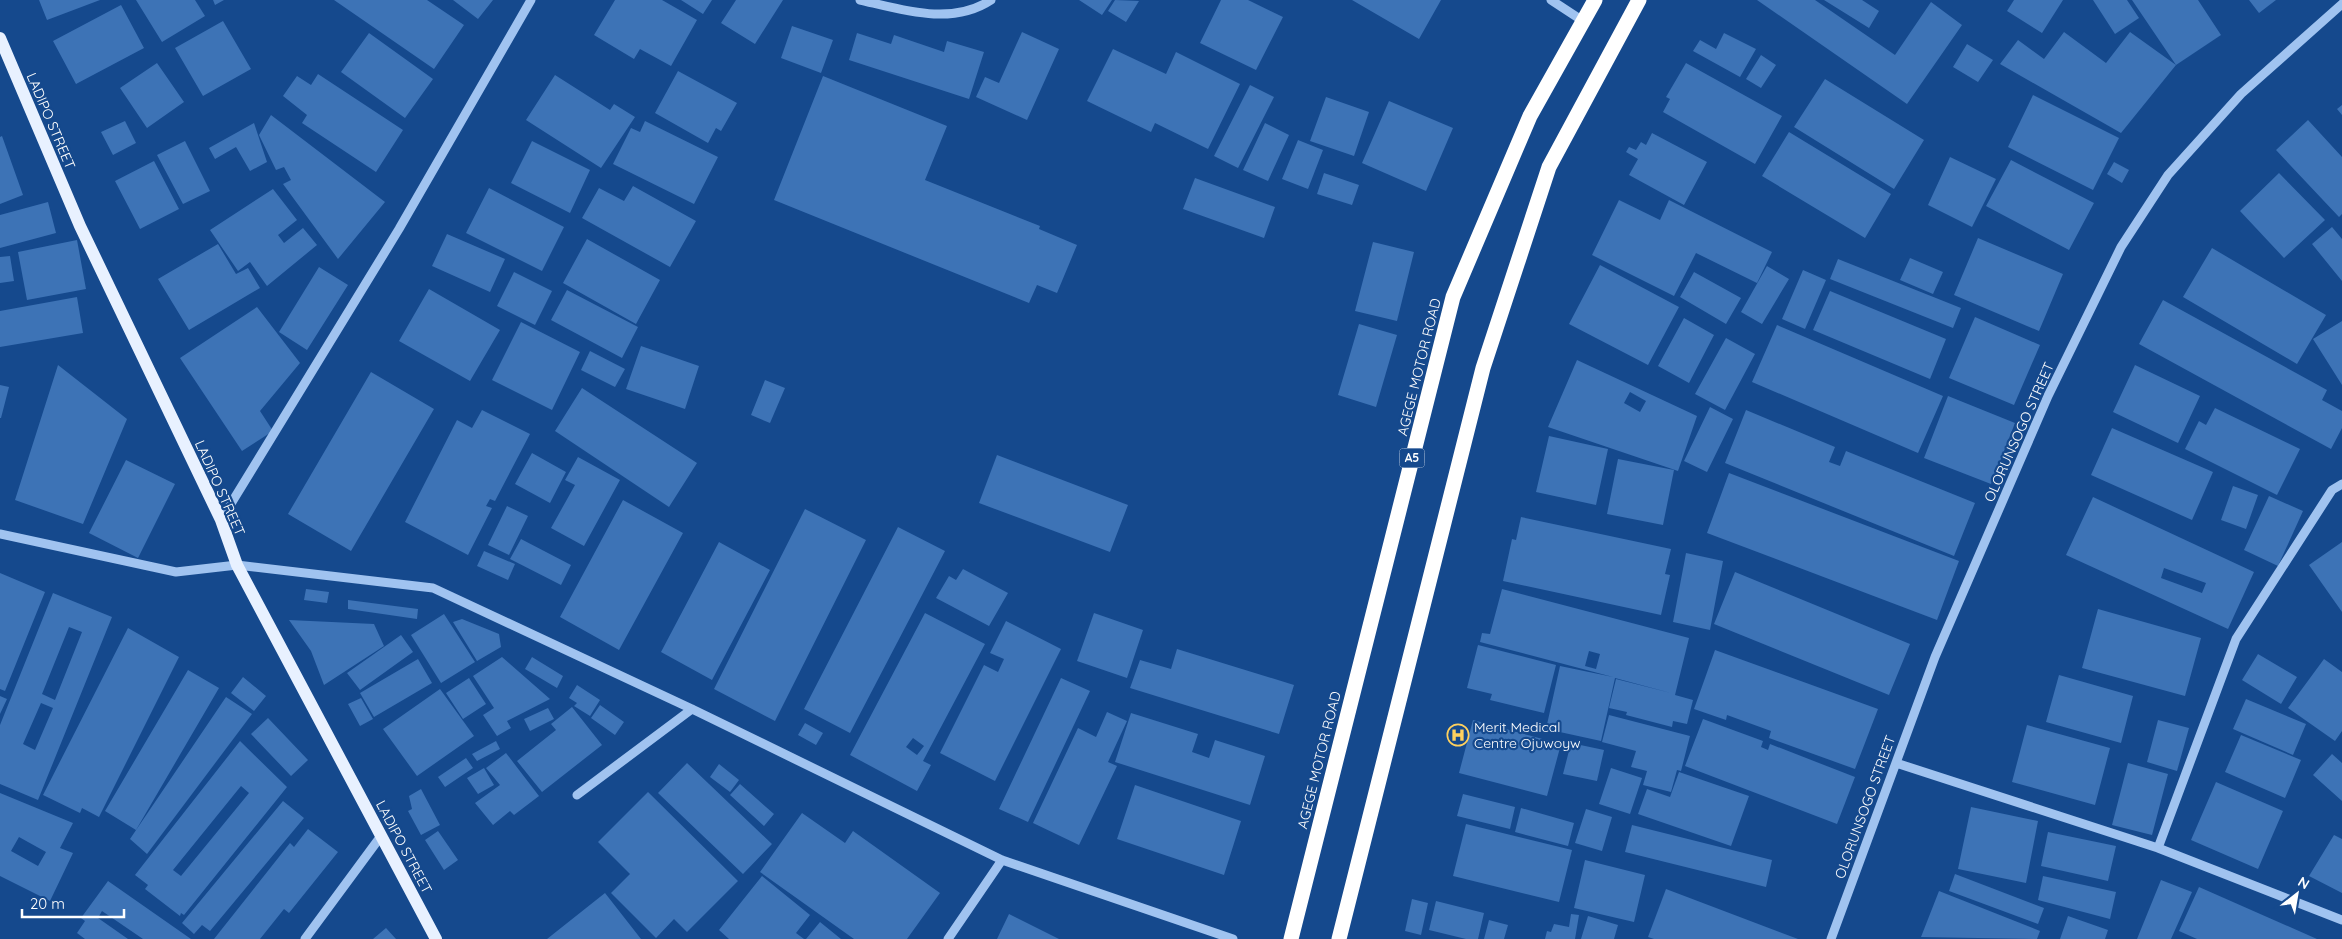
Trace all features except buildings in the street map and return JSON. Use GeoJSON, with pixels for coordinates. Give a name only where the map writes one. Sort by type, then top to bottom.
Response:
{"type":"FeatureCollection","features":[{"type":"Feature","properties":{"kind":"highway","name":"AGEGE MOTOR ROAD"},"geometry":{"type":"LineString","coordinates":[[1291,939],[1453,298],[1530,116],[1595,0]]}},
{"type":"Feature","properties":{"kind":"highway"},"geometry":{"type":"LineString","coordinates":[[1339,939],[1483,368],[1550,167],[1639,0]]}},
{"type":"Feature","properties":{"kind":"main road","name":"LADIPO STREET"},"geometry":{"type":"LineString","coordinates":[[0,38],[80,226],[221,520],[237,564],[436,939]]}},
{"type":"Feature","properties":{"kind":"street"},"geometry":{"type":"LineString","coordinates":[[221,520],[399,229],[531,0]]}},
{"type":"Feature","properties":{"kind":"street"},"geometry":{"type":"LineString","coordinates":[[860,0],[938,16],[979,8],[991,0]]}},
{"type":"Feature","properties":{"kind":"street"},"geometry":{"type":"LineString","coordinates":[[1551,0],[1583,21]]}},
{"type":"Feature","properties":{"kind":"street","name":"OLORUNSOGO STREET"},"geometry":{"type":"LineString","coordinates":[[1831,939],[1935,657],[2040,414],[2121,247],[2168,175],[2242,94],[2342,4]]}},
{"type":"Feature","properties":{"kind":"street"},"geometry":{"type":"LineString","coordinates":[[2158,848],[2236,639],[2332,490],[2342,484]]}},
{"type":"Feature","properties":{"kind":"street"},"geometry":{"type":"LineString","coordinates":[[0,534],[176,572],[237,564],[433,588],[692,710],[1002,860],[1233,939]]}},
{"type":"Feature","properties":{"kind":"street"},"geometry":{"type":"LineString","coordinates":[[577,795],[692,710]]}},
{"type":"Feature","properties":{"kind":"street"},"geometry":{"type":"LineString","coordinates":[[1896,762],[2158,848],[2342,920]]}},
{"type":"Feature","properties":{"kind":"street"},"geometry":{"type":"LineString","coordinates":[[305,939],[381,836]]}},
{"type":"Feature","properties":{"kind":"street"},"geometry":{"type":"LineString","coordinates":[[948,939],[1002,860]]}},
{"type":"Feature","properties":{"kind":"place","name":"Merit Medical Centre Ojuwoyw"},"geometry":{"type":"Point","coordinates":[1458,735]}}]}
